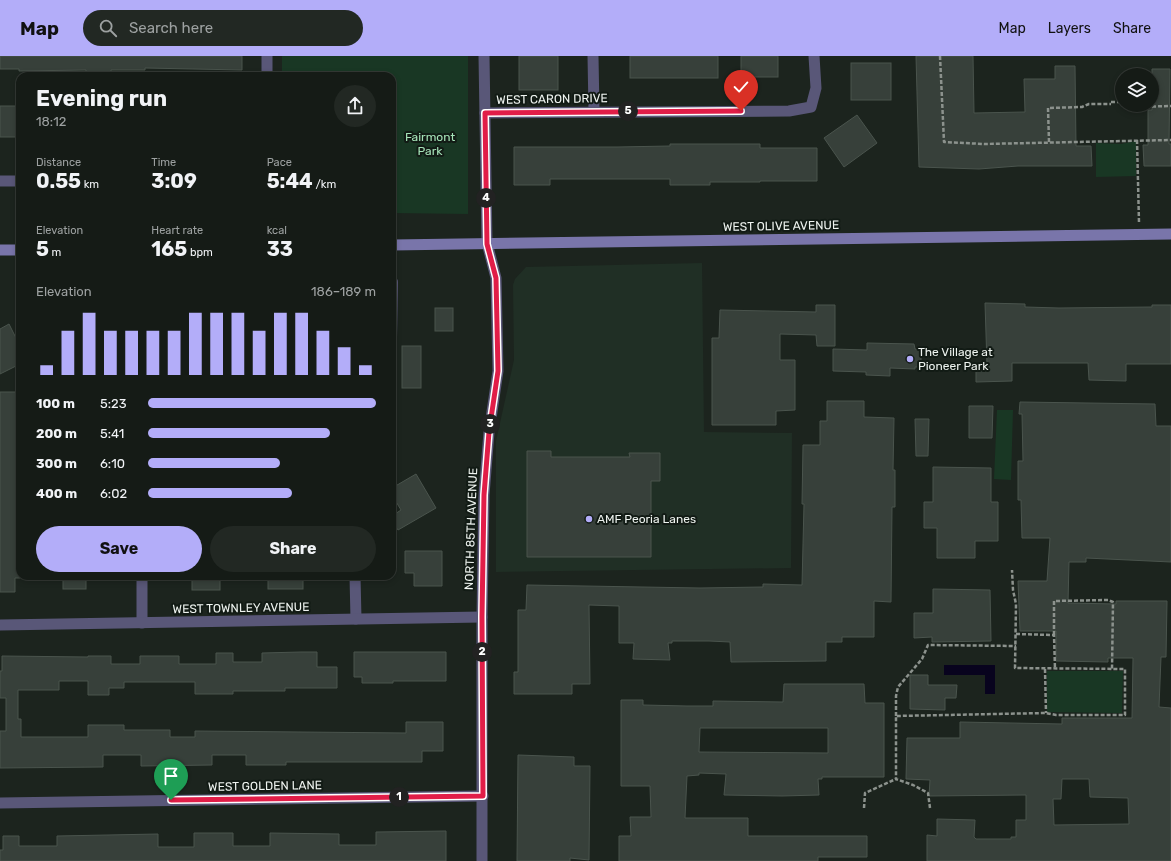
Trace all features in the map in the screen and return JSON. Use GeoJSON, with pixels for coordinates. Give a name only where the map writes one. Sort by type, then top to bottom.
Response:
{"type":"FeatureCollection","features":[{"type":"Feature","properties":{"kind":"main road","name":"WEST OLIVE AVENUE"},"geometry":{"type":"LineString","coordinates":[[396,245],[1171,234]]}},
{"type":"Feature","properties":{"kind":"main road"},"geometry":{"type":"LineString","coordinates":[[0,250],[16,250]]}},
{"type":"Feature","properties":{"kind":"street"},"geometry":{"type":"LineString","coordinates":[[267,56],[267,72]]}},
{"type":"Feature","properties":{"kind":"street","name":"NORTH 85TH AVENUE"},"geometry":{"type":"LineString","coordinates":[[482,861],[482,617],[484,495],[489,432],[498,371],[496,278],[487,244],[484,56]]}},
{"type":"Feature","properties":{"kind":"street"},"geometry":{"type":"LineString","coordinates":[[593,56],[594,112]]}},
{"type":"Feature","properties":{"kind":"street","name":"WEST CARON DRIVE"},"geometry":{"type":"LineString","coordinates":[[485,113],[789,111],[811,107],[816,88],[814,56]]}},
{"type":"Feature","properties":{"kind":"street"},"geometry":{"type":"LineString","coordinates":[[0,181],[16,181]]}},
{"type":"Feature","properties":{"kind":"street"},"geometry":{"type":"LineString","coordinates":[[142,580],[142,622]]}},
{"type":"Feature","properties":{"kind":"street"},"geometry":{"type":"LineString","coordinates":[[355,580],[356,620]]}},
{"type":"Feature","properties":{"kind":"street","name":"WEST TOWNLEY AVENUE"},"geometry":{"type":"LineString","coordinates":[[0,624],[482,617]]}},
{"type":"Feature","properties":{"kind":"street","name":"WEST GOLDEN LANE"},"geometry":{"type":"LineString","coordinates":[[0,803],[483,796]]}},
{"type":"Feature","properties":{"kind":"path"},"geometry":{"type":"LineString","coordinates":[[940,56],[944,142],[984,144],[1171,140]]}},
{"type":"Feature","properties":{"kind":"path"},"geometry":{"type":"LineString","coordinates":[[1049,142],[1048,108],[1082,107],[1089,104],[1115,103]]}},
{"type":"Feature","properties":{"kind":"path"},"geometry":{"type":"LineString","coordinates":[[1159,106],[1171,106]]}},
{"type":"Feature","properties":{"kind":"path"},"geometry":{"type":"LineString","coordinates":[[1137,140],[1139,234]]}},
{"type":"Feature","properties":{"kind":"path"},"geometry":{"type":"LineString","coordinates":[[896,716],[1046,713],[1056,715],[1125,715],[1125,668],[1015,668],[1016,604],[1012,590],[1012,570]]}},
{"type":"Feature","properties":{"kind":"path"},"geometry":{"type":"LineString","coordinates":[[1055,669],[1054,600],[1108,600],[1113,602],[1112,668]]}},
{"type":"Feature","properties":{"kind":"path"},"geometry":{"type":"LineString","coordinates":[[1016,634],[1054,635]]}},
{"type":"Feature","properties":{"kind":"path"},"geometry":{"type":"LineString","coordinates":[[896,779],[896,696],[898,687],[922,659],[928,645],[1016,646]]}},
{"type":"Feature","properties":{"kind":"path"},"geometry":{"type":"LineString","coordinates":[[1045,668],[1046,713]]}},
{"type":"Feature","properties":{"kind":"path"},"geometry":{"type":"LineString","coordinates":[[864,808],[865,793],[896,779],[914,785],[928,793],[930,808]]}},
{"type":"Feature","properties":{"kind":"shaded area"},"geometry":{"type":"Polygon","coordinates":[[[702,263],[704,432],[792,433],[791,568],[496,572],[496,441],[514,360],[513,285],[515,279],[526,267],[702,263]]]}},
{"type":"Feature","properties":{"kind":"shaded area"},"geometry":{"type":"Polygon","coordinates":[[[944,665],[995,665],[995,694],[985,694],[985,675],[944,675],[944,665]]]}},
{"type":"Feature","properties":{"kind":"green space","name":"Fairmont Park"},"geometry":{"type":"Polygon","coordinates":[[[282,56],[468,56],[468,214],[396,213],[396,72],[282,72],[282,56]]]}},
{"type":"Feature","properties":{"kind":"green space"},"geometry":{"type":"Polygon","coordinates":[[[1136,141],[1136,176],[1096,177],[1096,143],[1121,144],[1136,141]]]}},
{"type":"Feature","properties":{"kind":"green space"},"geometry":{"type":"Polygon","coordinates":[[[997,410],[1013,410],[1011,480],[994,479],[997,410]]]}},
{"type":"Feature","properties":{"kind":"green space"},"geometry":{"type":"Polygon","coordinates":[[[1047,671],[1123,671],[1122,713],[1047,712],[1047,671]]]}},
{"type":"Feature","properties":{"kind":"building"},"geometry":{"type":"Polygon","coordinates":[[[0,56],[242,56],[242,70],[145,68],[145,70],[86,72],[86,70],[19,71],[19,69],[0,69],[0,56]]]}},
{"type":"Feature","properties":{"kind":"building"},"geometry":{"type":"Polygon","coordinates":[[[519,56],[558,56],[558,90],[519,90],[519,56]]]}},
{"type":"Feature","properties":{"kind":"building"},"geometry":{"type":"Polygon","coordinates":[[[630,56],[718,56],[718,78],[630,78],[630,56]]]}},
{"type":"Feature","properties":{"kind":"building"},"geometry":{"type":"Polygon","coordinates":[[[741,56],[778,56],[778,77],[741,77],[741,56]]]}},
{"type":"Feature","properties":{"kind":"building"},"geometry":{"type":"Polygon","coordinates":[[[916,56],[973,56],[974,113],[1025,112],[1024,79],[1055,79],[1055,66],[1075,66],[1076,146],[1091,146],[1092,166],[1018,166],[979,169],[919,167],[916,56]]]}},
{"type":"Feature","properties":{"kind":"building"},"geometry":{"type":"Polygon","coordinates":[[[851,63],[891,63],[891,100],[851,100],[851,63]]]}},
{"type":"Feature","properties":{"kind":"building"},"geometry":{"type":"Polygon","coordinates":[[[1159,69],[1170,69],[1169,144],[1171,144],[1171,166],[1144,166],[1143,145],[1148,145],[1148,112],[1159,112],[1159,69]]]}},
{"type":"Feature","properties":{"kind":"building"},"geometry":{"type":"Polygon","coordinates":[[[0,106],[16,106],[16,137],[0,137],[0,106]]]}},
{"type":"Feature","properties":{"kind":"building"},"geometry":{"type":"Polygon","coordinates":[[[857,115],[877,143],[844,167],[824,138],[857,115]]]}},
{"type":"Feature","properties":{"kind":"building"},"geometry":{"type":"Polygon","coordinates":[[[670,144],[760,144],[760,148],[817,148],[817,181],[710,182],[710,185],[670,185],[670,179],[550,179],[550,185],[514,185],[514,147],[670,146],[670,144]]]}},
{"type":"Feature","properties":{"kind":"building"},"geometry":{"type":"Polygon","coordinates":[[[985,303],[1025,304],[1025,307],[1059,308],[1152,307],[1152,305],[1171,305],[1171,364],[1126,364],[1126,381],[1089,380],[1088,363],[1012,363],[1012,381],[976,382],[976,365],[987,365],[985,303]]]}},
{"type":"Feature","properties":{"kind":"building"},"geometry":{"type":"Polygon","coordinates":[[[816,305],[835,305],[835,346],[817,346],[816,335],[780,334],[780,360],[795,360],[795,410],[776,411],[776,425],[712,425],[712,338],[719,338],[720,310],[816,312],[816,305]]]}},
{"type":"Feature","properties":{"kind":"building"},"geometry":{"type":"Polygon","coordinates":[[[435,308],[453,308],[453,331],[435,331],[435,308]]]}},
{"type":"Feature","properties":{"kind":"building"},"geometry":{"type":"Polygon","coordinates":[[[9,324],[16,338],[16,366],[0,374],[0,329],[9,324]]]}},
{"type":"Feature","properties":{"kind":"building"},"geometry":{"type":"Polygon","coordinates":[[[867,343],[914,344],[915,349],[921,351],[921,367],[915,367],[915,369],[890,368],[890,376],[866,375],[866,372],[833,371],[833,349],[867,350],[867,343]]]}},
{"type":"Feature","properties":{"kind":"building"},"geometry":{"type":"Polygon","coordinates":[[[402,346],[421,346],[421,388],[402,388],[402,346]]]}},
{"type":"Feature","properties":{"kind":"building"},"geometry":{"type":"Polygon","coordinates":[[[0,392],[16,392],[15,592],[0,592],[0,392]]]}},
{"type":"Feature","properties":{"kind":"building"},"geometry":{"type":"Polygon","coordinates":[[[827,401],[864,401],[864,417],[894,418],[893,470],[895,470],[895,507],[892,507],[891,602],[874,601],[874,637],[842,637],[842,642],[826,642],[826,661],[731,662],[730,642],[709,641],[672,641],[672,643],[668,643],[670,660],[633,659],[634,643],[619,643],[619,606],[589,605],[590,684],[572,684],[572,694],[514,694],[514,672],[518,672],[518,610],[526,610],[527,585],[700,588],[763,587],[763,584],[802,585],[804,504],[802,504],[803,445],[820,445],[820,421],[827,421],[827,401]]]}},
{"type":"Feature","properties":{"kind":"building"},"geometry":{"type":"Polygon","coordinates":[[[1020,402],[1155,404],[1156,426],[1171,426],[1171,562],[1086,558],[1086,562],[1069,562],[1068,603],[1116,604],[1116,601],[1167,601],[1166,657],[1161,657],[1159,707],[1171,708],[1171,861],[927,861],[927,835],[937,836],[937,819],[975,820],[974,837],[976,839],[1011,839],[1011,837],[1016,837],[1016,820],[1026,820],[1026,795],[929,796],[930,780],[906,779],[907,738],[960,738],[960,722],[1062,724],[1062,718],[1132,718],[1133,658],[1108,658],[1108,662],[1056,661],[1056,631],[1020,631],[1018,581],[1047,581],[1050,538],[1022,538],[1021,500],[1018,500],[1018,461],[1023,461],[1022,414],[1019,414],[1020,402]],[[1062,779],[1061,799],[1053,799],[1054,825],[1129,824],[1128,798],[1090,797],[1089,779],[1062,779]]]}},
{"type":"Feature","properties":{"kind":"building"},"geometry":{"type":"Polygon","coordinates":[[[969,406],[993,406],[992,438],[969,438],[969,406]]]}},
{"type":"Feature","properties":{"kind":"building"},"geometry":{"type":"Polygon","coordinates":[[[915,419],[929,419],[928,456],[916,456],[915,419]]]}},
{"type":"Feature","properties":{"kind":"building","name":"AMF Peoria Lanes"},"geometry":{"type":"Polygon","coordinates":[[[527,451],[551,451],[551,457],[630,457],[629,453],[660,453],[660,481],[651,481],[651,557],[527,557],[527,451]]]}},
{"type":"Feature","properties":{"kind":"building"},"geometry":{"type":"Polygon","coordinates":[[[933,467],[991,468],[991,502],[998,502],[998,541],[975,541],[975,558],[937,558],[937,528],[924,528],[924,502],[933,502],[933,467]]]}},
{"type":"Feature","properties":{"kind":"building"},"geometry":{"type":"Polygon","coordinates":[[[416,474],[436,508],[398,530],[396,527],[396,513],[401,510],[396,502],[396,486],[416,474]]]}},
{"type":"Feature","properties":{"kind":"building"},"geometry":{"type":"Polygon","coordinates":[[[405,551],[442,551],[442,586],[414,586],[414,573],[405,573],[405,551]]]}},
{"type":"Feature","properties":{"kind":"building"},"geometry":{"type":"Polygon","coordinates":[[[63,580],[86,580],[86,589],[63,589],[63,580]]]}},
{"type":"Feature","properties":{"kind":"building"},"geometry":{"type":"Polygon","coordinates":[[[192,580],[220,580],[220,590],[192,590],[192,580]]]}},
{"type":"Feature","properties":{"kind":"building"},"geometry":{"type":"Polygon","coordinates":[[[268,580],[303,580],[303,589],[268,589],[268,580]]]}},
{"type":"Feature","properties":{"kind":"building"},"geometry":{"type":"Polygon","coordinates":[[[933,589],[990,590],[991,641],[932,642],[932,637],[914,638],[914,613],[933,613],[933,589]]]}},
{"type":"Feature","properties":{"kind":"building"},"geometry":{"type":"Polygon","coordinates":[[[317,652],[317,667],[337,667],[337,688],[285,688],[285,691],[233,691],[233,694],[195,694],[195,682],[124,682],[124,688],[109,688],[109,695],[88,695],[88,681],[59,681],[59,690],[18,690],[18,719],[21,719],[21,737],[88,737],[88,725],[124,725],[124,730],[170,730],[170,737],[195,737],[195,731],[406,733],[406,722],[443,722],[443,751],[422,751],[422,762],[286,762],[286,765],[246,765],[246,755],[212,755],[212,765],[141,766],[141,755],[103,755],[103,767],[0,768],[0,731],[6,731],[6,698],[0,698],[0,671],[2,671],[2,656],[111,656],[111,664],[140,664],[140,656],[179,656],[179,664],[216,664],[216,653],[233,653],[233,662],[262,662],[262,653],[317,652]]]}},
{"type":"Feature","properties":{"kind":"building"},"geometry":{"type":"Polygon","coordinates":[[[354,652],[446,652],[446,681],[393,681],[393,683],[362,683],[362,677],[354,677],[354,652]]]}},
{"type":"Feature","properties":{"kind":"building"},"geometry":{"type":"Polygon","coordinates":[[[910,675],[928,675],[928,685],[957,685],[956,698],[945,698],[945,710],[910,709],[910,675]]]}},
{"type":"Feature","properties":{"kind":"building"},"geometry":{"type":"Polygon","coordinates":[[[784,684],[864,684],[865,703],[884,703],[884,777],[822,777],[822,779],[818,779],[819,795],[724,795],[726,774],[699,773],[699,775],[687,776],[685,818],[748,818],[748,836],[867,836],[867,857],[818,857],[818,861],[619,861],[619,836],[631,836],[630,817],[651,817],[650,786],[621,786],[621,700],[643,700],[643,705],[687,706],[713,706],[713,701],[783,702],[784,684]],[[700,728],[699,752],[828,753],[828,728],[700,728]]]}},
{"type":"Feature","properties":{"kind":"building"},"geometry":{"type":"Polygon","coordinates":[[[518,755],[574,757],[574,766],[590,766],[589,860],[570,858],[570,861],[517,861],[518,755]]]}},
{"type":"Feature","properties":{"kind":"building"},"geometry":{"type":"Polygon","coordinates":[[[446,831],[446,861],[0,861],[0,850],[3,850],[3,836],[19,836],[19,846],[57,846],[57,836],[158,834],[158,847],[194,847],[194,833],[233,833],[233,846],[270,846],[270,833],[339,834],[339,845],[376,845],[376,832],[446,831]]]}},
{"type":"Feature","properties":{"kind":"place","name":"The Village at Pioneer Park"},"geometry":{"type":"Point","coordinates":[910,359]}},
{"type":"Feature","properties":{"kind":"place","name":"AMF Peoria Lanes"},"geometry":{"type":"Point","coordinates":[589,519]}},
{"type":"Feature","properties":{"kind":"route"},"geometry":{"type":"LineString","coordinates":[[171,800],[483,796],[482,617],[484,495],[489,432],[498,371],[496,278],[487,244],[485,113],[741,111]]}}]}
